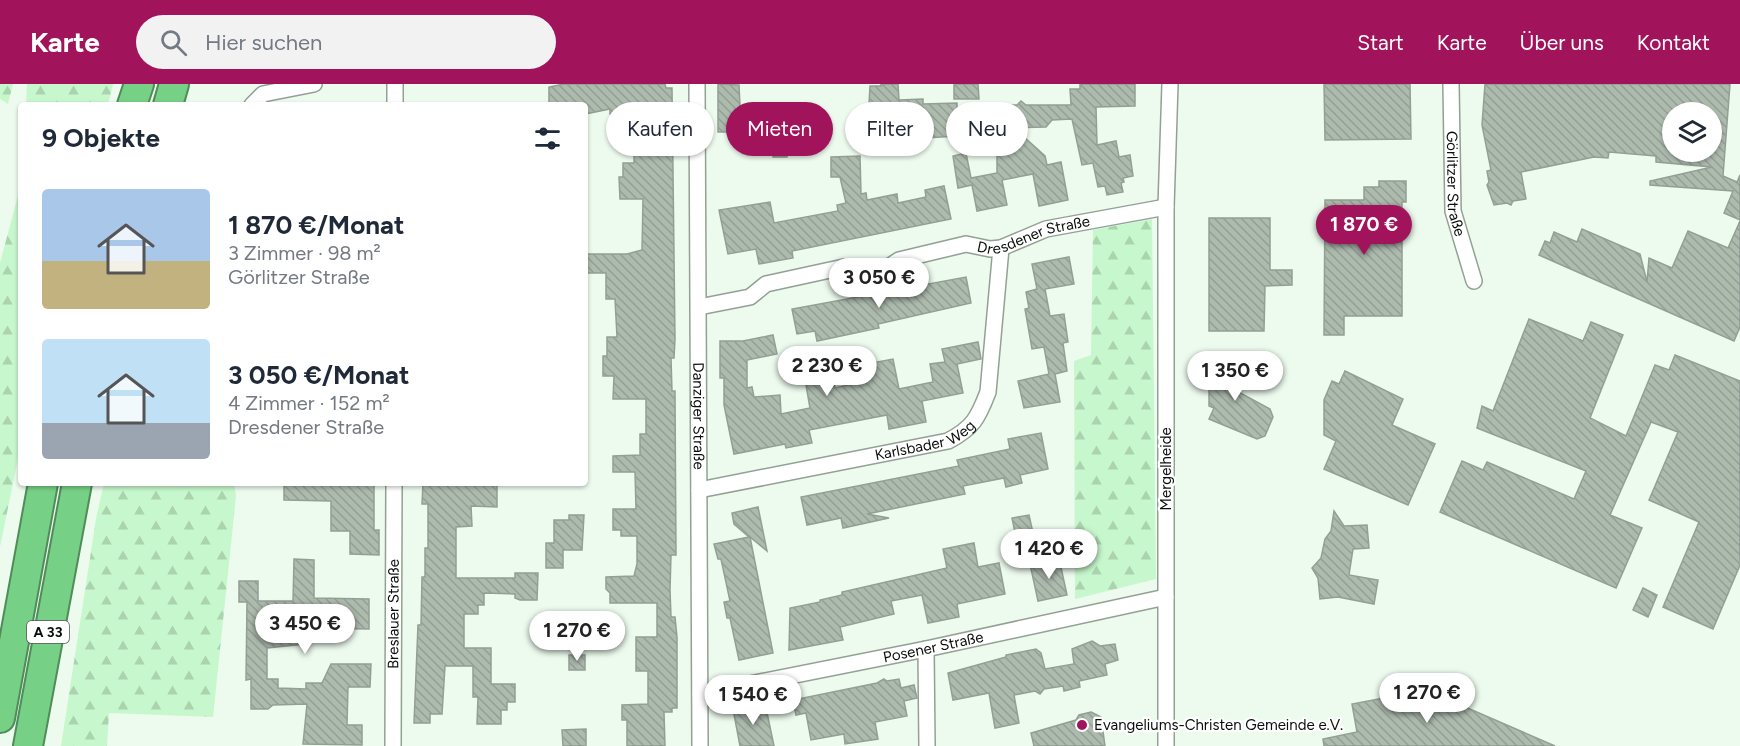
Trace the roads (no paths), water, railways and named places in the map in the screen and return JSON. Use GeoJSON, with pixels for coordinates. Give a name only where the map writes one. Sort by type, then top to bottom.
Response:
{"type":"FeatureCollection","features":[{"type":"Feature","properties":{"kind":"highway"},"geometry":{"type":"LineString","coordinates":[[133,102],[139,84]]}},
{"type":"Feature","properties":{"kind":"highway"},"geometry":{"type":"LineString","coordinates":[[169,102],[174,84]]}},
{"type":"Feature","properties":{"kind":"highway","name":"A 33"},"geometry":{"type":"LineString","coordinates":[[0,718],[42,486]]}},
{"type":"Feature","properties":{"kind":"highway","name":"A 33"},"geometry":{"type":"LineString","coordinates":[[27,746],[76,486]]}},
{"type":"Feature","properties":{"kind":"street"},"geometry":{"type":"LineString","coordinates":[[255,102],[263,94],[314,84]]}},
{"type":"Feature","properties":{"kind":"street"},"geometry":{"type":"LineString","coordinates":[[395,84],[395,102]]}},
{"type":"Feature","properties":{"kind":"street","name":"Danziger Straße"},"geometry":{"type":"LineString","coordinates":[[697,84],[700,746]]}},
{"type":"Feature","properties":{"kind":"street","name":"Mergelheide"},"geometry":{"type":"LineString","coordinates":[[1167,746],[1166,207],[1170,84]]}},
{"type":"Feature","properties":{"kind":"street","name":"Görlitzer Straße"},"geometry":{"type":"LineString","coordinates":[[1451,84],[1454,212],[1474,281]]}},
{"type":"Feature","properties":{"kind":"street","name":"Dresdener Straße"},"geometry":{"type":"LineString","coordinates":[[699,307],[750,297],[766,284],[844,267],[860,275],[884,270],[899,260],[966,244],[990,249],[1001,248],[1047,229],[1166,207]]}},
{"type":"Feature","properties":{"kind":"street","name":"Karlsbader Weg"},"geometry":{"type":"LineString","coordinates":[[699,490],[948,441],[967,431],[980,414],[988,392],[1001,248]]}},
{"type":"Feature","properties":{"kind":"street","name":"Breslauer Straße"},"geometry":{"type":"LineString","coordinates":[[393,746],[394,486]]}},
{"type":"Feature","properties":{"kind":"street","name":"Posener Straße"},"geometry":{"type":"LineString","coordinates":[[700,694],[926,649],[1166,597]]}},
{"type":"Feature","properties":{"kind":"street"},"geometry":{"type":"LineString","coordinates":[[926,649],[927,746]]}},
{"type":"Feature","properties":{"kind":"place","name":"Evangeliums-Christen Gemeinde e.V."},"geometry":{"type":"Point","coordinates":[1082,725]}}]}
